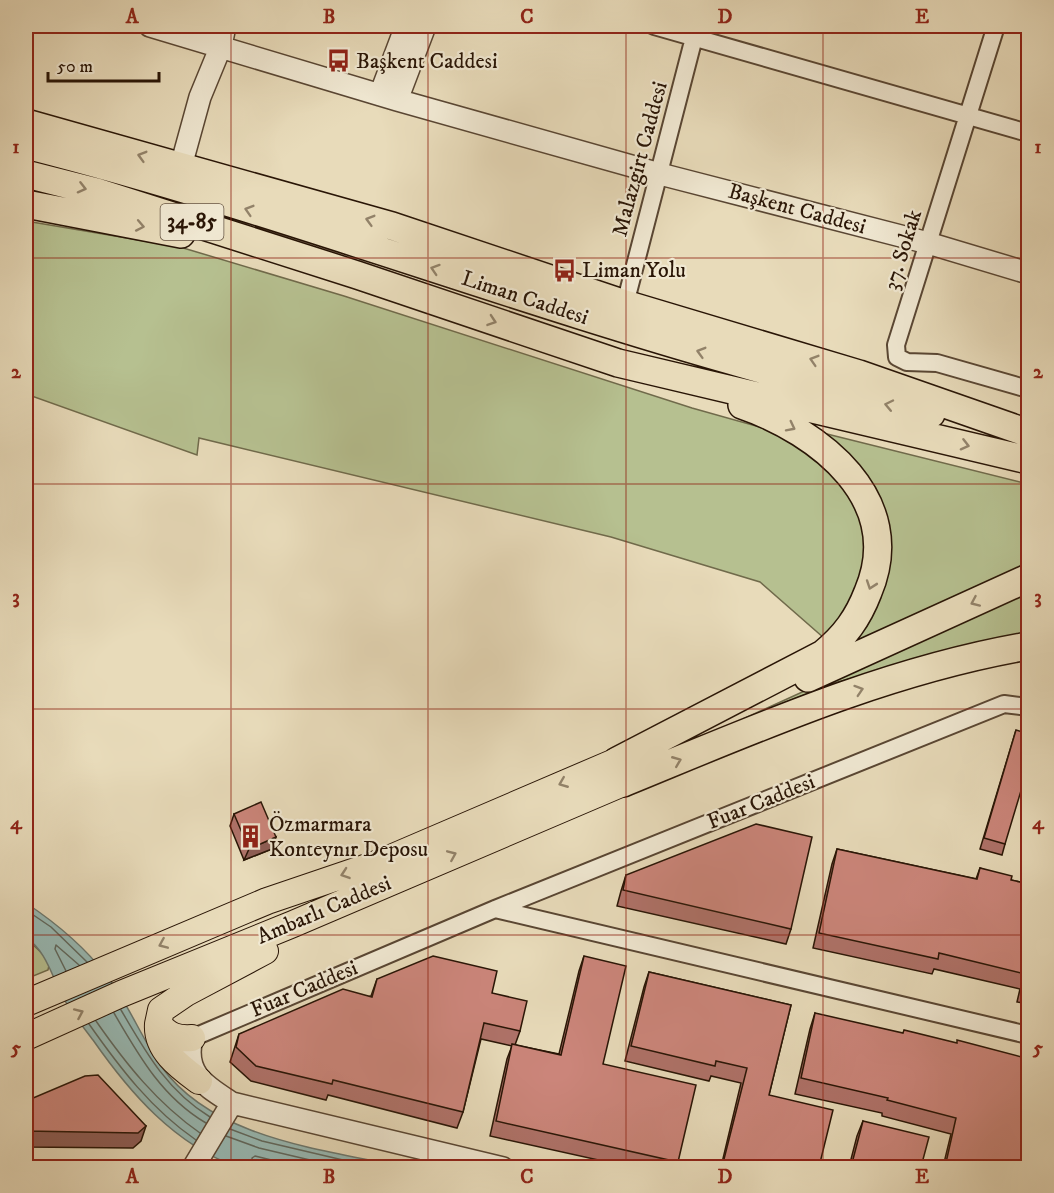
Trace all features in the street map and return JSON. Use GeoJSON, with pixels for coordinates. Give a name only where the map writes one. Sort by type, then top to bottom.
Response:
{"type":"FeatureCollection","features":[{"type":"Feature","properties":{"kind":"highway"},"geometry":{"type":"LineString","coordinates":[[26,123],[392,226],[625,304],[858,374],[1029,434]]}},
{"type":"Feature","properties":{"kind":"highway","name":"Liman Caddesi"},"geometry":{"type":"LineString","coordinates":[[26,145],[100,164],[363,245],[628,332],[878,403],[1029,434]]}},
{"type":"Feature","properties":{"kind":"highway","name":"Liman Caddesi"},"geometry":{"type":"LineString","coordinates":[[26,174],[98,192],[357,275],[618,363],[1029,460]]}},
{"type":"Feature","properties":{"kind":"highway"},"geometry":{"type":"LineString","coordinates":[[26,204],[213,240],[357,275]]}},
{"type":"Feature","properties":{"kind":"highway"},"geometry":{"type":"LineString","coordinates":[[618,363],[761,412],[806,435],[838,460],[859,486],[874,518],[879,544],[873,581],[859,615],[843,638],[823,654],[620,772]]}},
{"type":"Feature","properties":{"kind":"highway"},"geometry":{"type":"LineString","coordinates":[[620,772],[757,702],[1029,579]]}},
{"type":"Feature","properties":{"kind":"highway"},"geometry":{"type":"LineString","coordinates":[[620,772],[902,676],[1029,646]]}},
{"type":"Feature","properties":{"kind":"main road","name":"Ambarlı Caddesi"},"geometry":{"type":"LineString","coordinates":[[26,1037],[121,994],[317,914],[620,772]]}},
{"type":"Feature","properties":{"kind":"main road","name":"Ambarlı Caddesi"},"geometry":{"type":"LineString","coordinates":[[26,1002],[267,901],[379,863],[620,772]]}},
{"type":"Feature","properties":{"kind":"main road"},"geometry":{"type":"LineString","coordinates":[[200,1081],[174,1062],[162,1044],[158,1024],[161,1010],[186,993],[263,952],[317,914]]}},
{"type":"Feature","properties":{"kind":"main road"},"geometry":{"type":"LineString","coordinates":[[158,1024],[171,1036],[192,1038]]}},
{"type":"Feature","properties":{"kind":"street","name":"Başkent Caddesi"},"geometry":{"type":"LineString","coordinates":[[150,26],[223,36],[388,98],[660,174],[928,243],[1029,273]]}},
{"type":"Feature","properties":{"kind":"street"},"geometry":{"type":"LineString","coordinates":[[388,98],[406,26]]}},
{"type":"Feature","properties":{"kind":"street"},"geometry":{"type":"LineString","coordinates":[[388,98],[425,26]]}},
{"type":"Feature","properties":{"kind":"street"},"geometry":{"type":"LineString","coordinates":[[654,26],[696,31],[967,117],[1029,133]]}},
{"type":"Feature","properties":{"kind":"street","name":"37. Sokak"},"geometry":{"type":"LineString","coordinates":[[996,26],[896,345],[897,357],[914,363],[937,363],[1029,389]]}},
{"type":"Feature","properties":{"kind":"street","name":"Malazgirt Caddesi"},"geometry":{"type":"LineString","coordinates":[[625,304],[696,31]]}},
{"type":"Feature","properties":{"kind":"street"},"geometry":{"type":"LineString","coordinates":[[200,32],[200,97]]}},
{"type":"Feature","properties":{"kind":"street"},"geometry":{"type":"LineString","coordinates":[[181,166],[200,97],[223,36]]}},
{"type":"Feature","properties":{"kind":"street","name":"Fuar Caddesi"},"geometry":{"type":"LineString","coordinates":[[192,1038],[495,909],[1004,704],[1029,707]]}},
{"type":"Feature","properties":{"kind":"street"},"geometry":{"type":"LineString","coordinates":[[495,909],[1029,1035]]}},
{"type":"Feature","properties":{"kind":"street"},"geometry":{"type":"LineString","coordinates":[[192,1038],[190,1057],[200,1081],[230,1107],[503,1167]]}},
{"type":"Feature","properties":{"kind":"street"},"geometry":{"type":"LineString","coordinates":[[196,1162],[230,1107]]}},
{"type":"Feature","properties":{"kind":"green space"},"geometry":{"type":"Polygon","coordinates":[[[26,221],[180,247],[344,296],[692,408],[781,433],[850,481],[869,544],[849,614],[824,638],[760,582],[611,537],[199,438],[197,455],[26,394],[26,221]]]}},
{"type":"Feature","properties":{"kind":"green space"},"geometry":{"type":"Polygon","coordinates":[[[819,432],[1028,484],[1028,568],[846,647],[880,499],[854,461],[819,432]]]}},
{"type":"Feature","properties":{"kind":"green space"},"geometry":{"type":"Polygon","coordinates":[[[1028,589],[1028,632],[834,683],[743,719],[1028,589]]]}},
{"type":"Feature","properties":{"kind":"green space"},"geometry":{"type":"Polygon","coordinates":[[[26,938],[50,961],[48,970],[26,979],[26,938]]]}},
{"type":"Feature","properties":{"kind":"water"},"geometry":{"type":"Polygon","coordinates":[[[26,903],[69,936],[98,965],[121,997],[161,1066],[183,1091],[209,1110],[271,1137],[403,1167],[237,1167],[193,1145],[155,1115],[138,1097],[74,1015],[44,957],[26,938],[26,903]]]}},
{"type":"Feature","properties":{"kind":"building"},"geometry":{"type":"Polygon","coordinates":[[[1016,730],[1029,734],[1029,764],[1005,844],[984,838],[1016,730]]]}},
{"type":"Feature","properties":{"kind":"building"},"geometry":{"type":"Polygon","coordinates":[[[261,802],[276,837],[249,849],[234,814],[261,802]]]}},
{"type":"Feature","properties":{"kind":"building"},"geometry":{"type":"Polygon","coordinates":[[[756,824],[812,837],[791,929],[623,890],[626,875],[756,824]]]}},
{"type":"Feature","properties":{"kind":"building"},"geometry":{"type":"Polygon","coordinates":[[[837,849],[977,879],[980,868],[1012,876],[1011,880],[1029,884],[1029,988],[1022,986],[1025,974],[939,953],[938,959],[819,933],[837,849]]]}},
{"type":"Feature","properties":{"kind":"building"},"geometry":{"type":"Polygon","coordinates":[[[433,956],[497,971],[492,993],[527,1001],[520,1031],[484,1023],[463,1112],[333,1080],[332,1084],[256,1066],[236,1047],[239,1034],[343,989],[372,997],[377,979],[433,956]]]}},
{"type":"Feature","properties":{"kind":"building"},"geometry":{"type":"Polygon","coordinates":[[[584,956],[626,966],[603,1064],[696,1085],[678,1162],[496,1121],[512,1044],[561,1055],[584,956]]]}},
{"type":"Feature","properties":{"kind":"building"},"geometry":{"type":"Polygon","coordinates":[[[649,972],[791,1005],[769,1095],[833,1110],[819,1167],[722,1167],[747,1068],[716,1061],[715,1066],[631,1046],[649,972]]]}},
{"type":"Feature","properties":{"kind":"building"},"geometry":{"type":"Polygon","coordinates":[[[815,1013],[903,1033],[904,1030],[957,1043],[957,1040],[1029,1059],[1029,1167],[945,1167],[956,1118],[887,1100],[888,1098],[801,1078],[815,1013]]]}},
{"type":"Feature","properties":{"kind":"building"},"geometry":{"type":"Polygon","coordinates":[[[98,1075],[146,1126],[138,1133],[26,1131],[26,1101],[85,1076],[98,1075]]]}},
{"type":"Feature","properties":{"kind":"building"},"geometry":{"type":"Polygon","coordinates":[[[863,1121],[929,1137],[921,1167],[851,1167],[863,1121]]]}},
{"type":"Feature","properties":{"kind":"place","name":"Başkent Caddesi"},"geometry":{"type":"Point","coordinates":[338,61]}},
{"type":"Feature","properties":{"kind":"place","name":"Liman Yolu"},"geometry":{"type":"Point","coordinates":[564,270]}},
{"type":"Feature","properties":{"kind":"place","name":"Özmarmara Konteynır Deposu"},"geometry":{"type":"Point","coordinates":[251,837]}}]}
